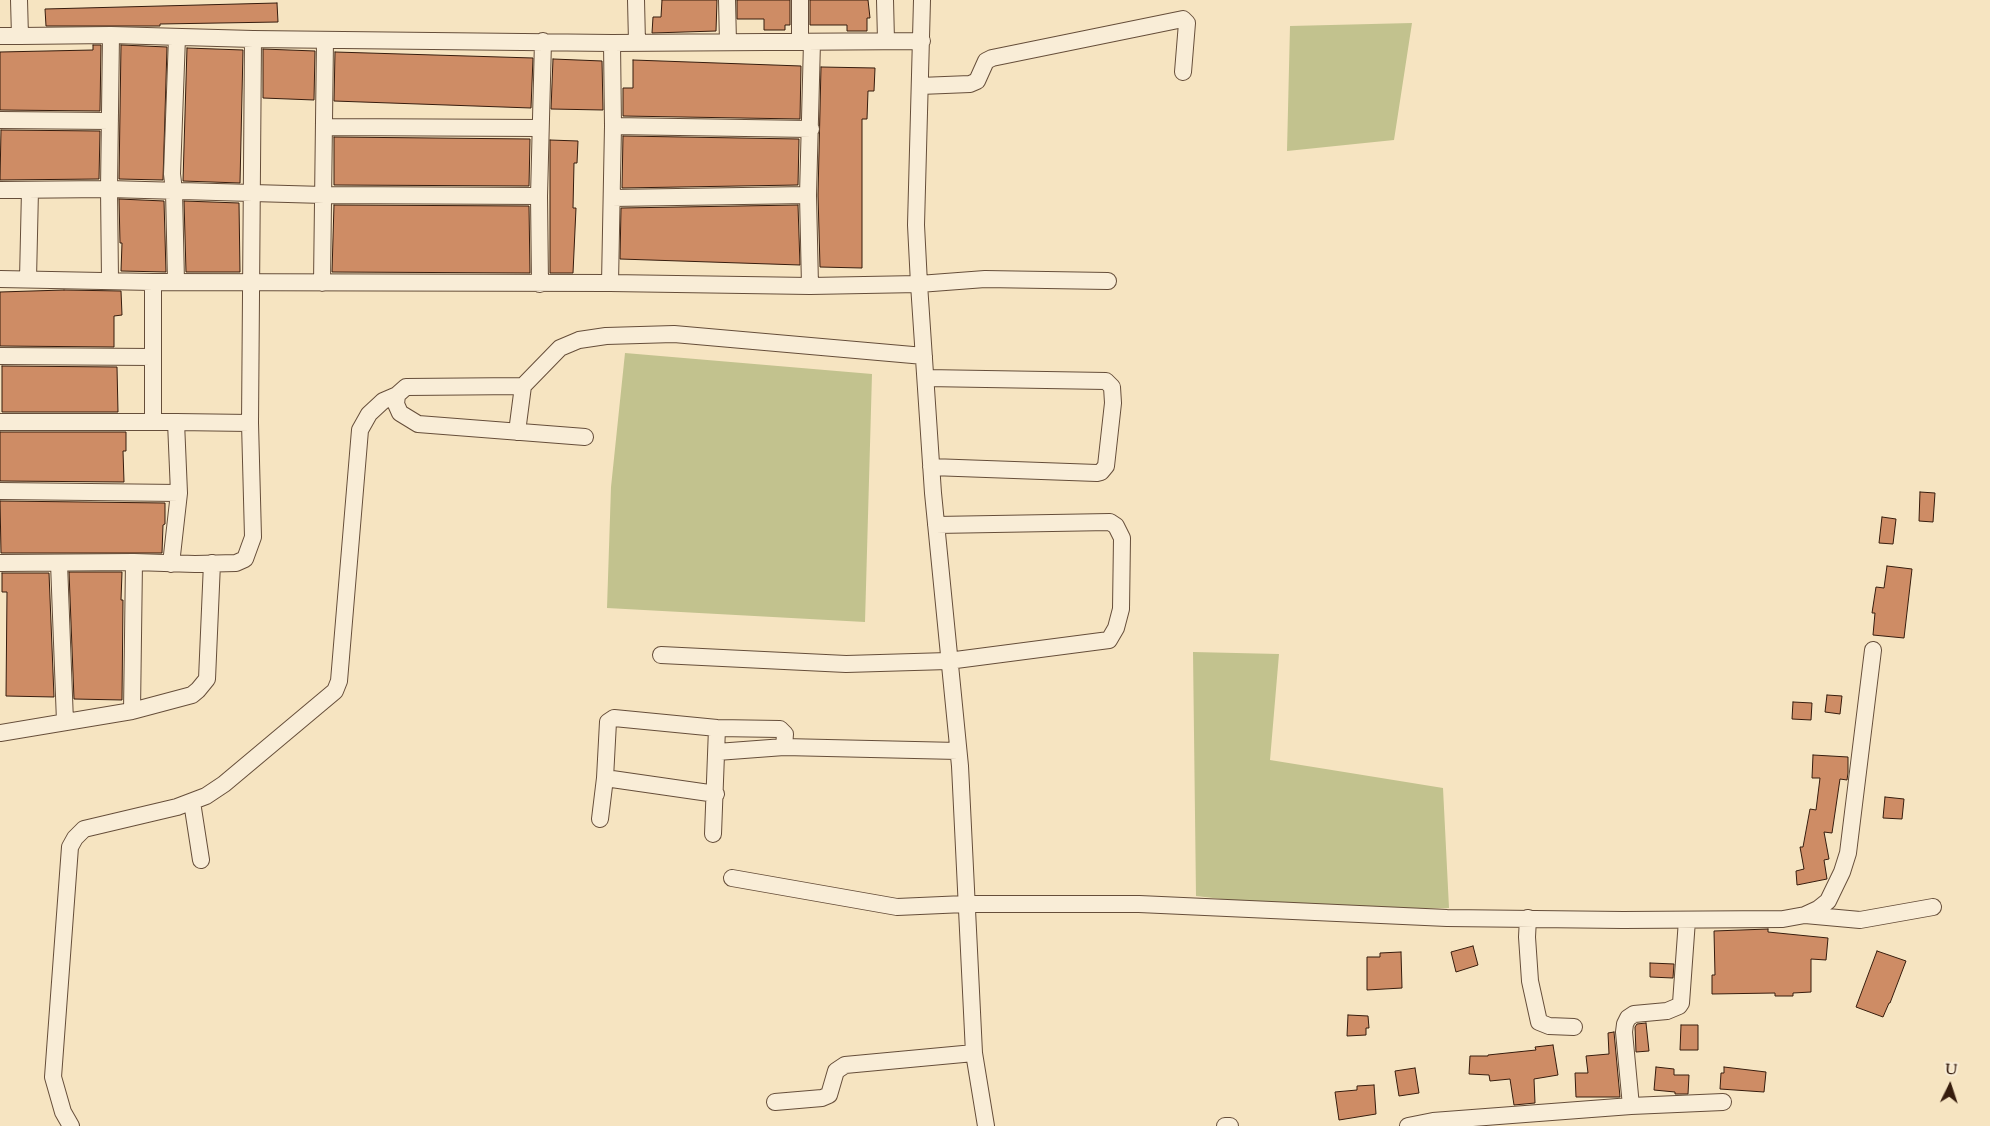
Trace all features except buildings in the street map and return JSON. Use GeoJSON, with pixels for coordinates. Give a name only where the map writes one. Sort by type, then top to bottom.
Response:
{"type":"FeatureCollection","features":[{"type":"Feature","properties":{"kind":"street"},"geometry":{"type":"LineString","coordinates":[[19,0],[20,36]]}},
{"type":"Feature","properties":{"kind":"street"},"geometry":{"type":"LineString","coordinates":[[636,0],[637,42]]}},
{"type":"Feature","properties":{"kind":"street"},"geometry":{"type":"LineString","coordinates":[[727,0],[728,42]]}},
{"type":"Feature","properties":{"kind":"street"},"geometry":{"type":"LineString","coordinates":[[800,0],[806,42],[811,130],[808,195],[810,286]]}},
{"type":"Feature","properties":{"kind":"street"},"geometry":{"type":"LineString","coordinates":[[885,0],[886,40]]}},
{"type":"Feature","properties":{"kind":"street"},"geometry":{"type":"LineString","coordinates":[[922,0],[916,225],[931,467],[958,751],[974,1053],[986,1126]]}},
{"type":"Feature","properties":{"kind":"street"},"geometry":{"type":"LineString","coordinates":[[920,86],[970,84],[977,81],[986,61],[992,58],[1183,19],[1187,23],[1183,72]]}},
{"type":"Feature","properties":{"kind":"street"},"geometry":{"type":"LineString","coordinates":[[110,280],[111,34]]}},
{"type":"Feature","properties":{"kind":"street"},"geometry":{"type":"LineString","coordinates":[[0,36],[111,34],[253,40],[612,43],[922,41]]}},
{"type":"Feature","properties":{"kind":"street"},"geometry":{"type":"LineString","coordinates":[[176,282],[172,174],[177,37]]}},
{"type":"Feature","properties":{"kind":"street"},"geometry":{"type":"LineString","coordinates":[[0,564],[236,563],[245,559],[253,537],[250,422],[250,282],[253,40]]}},
{"type":"Feature","properties":{"kind":"street"},"geometry":{"type":"LineString","coordinates":[[322,283],[325,40]]}},
{"type":"Feature","properties":{"kind":"street"},"geometry":{"type":"LineString","coordinates":[[540,284],[538,196],[543,42]]}},
{"type":"Feature","properties":{"kind":"street"},"geometry":{"type":"LineString","coordinates":[[610,283],[613,126],[612,43]]}},
{"type":"Feature","properties":{"kind":"street"},"geometry":{"type":"LineString","coordinates":[[0,120],[110,121]]}},
{"type":"Feature","properties":{"kind":"street"},"geometry":{"type":"LineString","coordinates":[[613,126],[811,130]]}},
{"type":"Feature","properties":{"kind":"street"},"geometry":{"type":"LineString","coordinates":[[325,127],[540,128]]}},
{"type":"Feature","properties":{"kind":"street"},"geometry":{"type":"LineString","coordinates":[[0,190],[109,189],[324,195],[538,196]]}},
{"type":"Feature","properties":{"kind":"street"},"geometry":{"type":"LineString","coordinates":[[28,279],[30,190]]}},
{"type":"Feature","properties":{"kind":"street"},"geometry":{"type":"LineString","coordinates":[[612,198],[808,195]]}},
{"type":"Feature","properties":{"kind":"street"},"geometry":{"type":"LineString","coordinates":[[0,279],[153,282],[610,283],[810,286],[920,284],[986,279],[1108,281]]}},
{"type":"Feature","properties":{"kind":"street"},"geometry":{"type":"LineString","coordinates":[[153,282],[153,422]]}},
{"type":"Feature","properties":{"kind":"street"},"geometry":{"type":"LineString","coordinates":[[517,432],[523,386],[560,348],[579,340],[606,336],[674,334],[924,356]]}},
{"type":"Feature","properties":{"kind":"street"},"geometry":{"type":"LineString","coordinates":[[0,356],[153,357]]}},
{"type":"Feature","properties":{"kind":"street"},"geometry":{"type":"LineString","coordinates":[[926,378],[1106,381],[1112,387],[1113,403],[1106,466],[1101,472],[931,467]]}},
{"type":"Feature","properties":{"kind":"street"},"geometry":{"type":"LineString","coordinates":[[71,1126],[62,1112],[53,1077],[70,847],[75,838],[84,829],[143,816],[206,796],[224,784],[333,693],[337,687],[360,430],[369,414],[383,401],[397,395],[406,387],[523,386]]}},
{"type":"Feature","properties":{"kind":"street"},"geometry":{"type":"LineString","coordinates":[[397,395],[396,404],[400,413],[418,424],[585,437]]}},
{"type":"Feature","properties":{"kind":"street"},"geometry":{"type":"LineString","coordinates":[[0,422],[250,422]]}},
{"type":"Feature","properties":{"kind":"street"},"geometry":{"type":"LineString","coordinates":[[171,564],[179,493],[176,422]]}},
{"type":"Feature","properties":{"kind":"street"},"geometry":{"type":"LineString","coordinates":[[0,491],[179,493]]}},
{"type":"Feature","properties":{"kind":"street"},"geometry":{"type":"LineString","coordinates":[[662,655],[846,664],[948,661],[1109,640],[1116,628],[1121,609],[1122,538],[1116,526],[1110,522],[936,525]]}},
{"type":"Feature","properties":{"kind":"street"},"geometry":{"type":"LineString","coordinates":[[132,711],[134,562]]}},
{"type":"Feature","properties":{"kind":"street"},"geometry":{"type":"LineString","coordinates":[[59,563],[65,722]]}},
{"type":"Feature","properties":{"kind":"street"},"geometry":{"type":"LineString","coordinates":[[0,732],[132,711],[192,695],[203,685],[207,678],[212,563]]}},
{"type":"Feature","properties":{"kind":"street"},"geometry":{"type":"LineString","coordinates":[[732,878],[896,907],[966,904],[1138,904],[1438,917],[1687,920],[1783,919],[1805,915],[1818,909],[1828,901],[1838,881],[1848,853],[1873,650]]}},
{"type":"Feature","properties":{"kind":"street"},"geometry":{"type":"LineString","coordinates":[[600,819],[605,778],[608,722],[610,720],[620,719],[717,728],[780,730],[785,734],[784,748]]}},
{"type":"Feature","properties":{"kind":"street"},"geometry":{"type":"LineString","coordinates":[[713,834],[717,728]]}},
{"type":"Feature","properties":{"kind":"street"},"geometry":{"type":"LineString","coordinates":[[717,752],[784,748],[958,751]]}},
{"type":"Feature","properties":{"kind":"street"},"geometry":{"type":"LineString","coordinates":[[605,778],[716,794]]}},
{"type":"Feature","properties":{"kind":"street"},"geometry":{"type":"LineString","coordinates":[[192,802],[201,860]]}},
{"type":"Feature","properties":{"kind":"street"},"geometry":{"type":"LineString","coordinates":[[1805,915],[1860,920],[1933,906]]}},
{"type":"Feature","properties":{"kind":"street"},"geometry":{"type":"LineString","coordinates":[[1528,918],[1527,937],[1530,981],[1538,1022],[1549,1026],[1574,1027]]}},
{"type":"Feature","properties":{"kind":"street"},"geometry":{"type":"LineString","coordinates":[[1631,1106],[1625,1024],[1628,1018],[1634,1014],[1667,1011],[1681,1003],[1687,920]]}},
{"type":"Feature","properties":{"kind":"street"},"geometry":{"type":"LineString","coordinates":[[775,1102],[822,1098],[829,1095],[836,1072],[845,1065],[974,1053]]}},
{"type":"Feature","properties":{"kind":"street"},"geometry":{"type":"LineString","coordinates":[[1408,1126],[1433,1121],[1631,1106],[1723,1102]]}},
{"type":"Feature","properties":{"kind":"street"},"geometry":{"type":"LineString","coordinates":[[1225,1126],[1230,1126]]}},
{"type":"Feature","properties":{"kind":"green space"},"geometry":{"type":"Polygon","coordinates":[[[1412,23],[1394,140],[1287,151],[1290,26],[1412,23]]]}},
{"type":"Feature","properties":{"kind":"green space"},"geometry":{"type":"Polygon","coordinates":[[[625,353],[872,374],[865,622],[607,608],[611,487],[625,353]]]}},
{"type":"Feature","properties":{"kind":"green space"},"geometry":{"type":"Polygon","coordinates":[[[1193,652],[1279,654],[1270,760],[1443,788],[1449,908],[1324,911],[1196,896],[1193,652]]]}}]}
